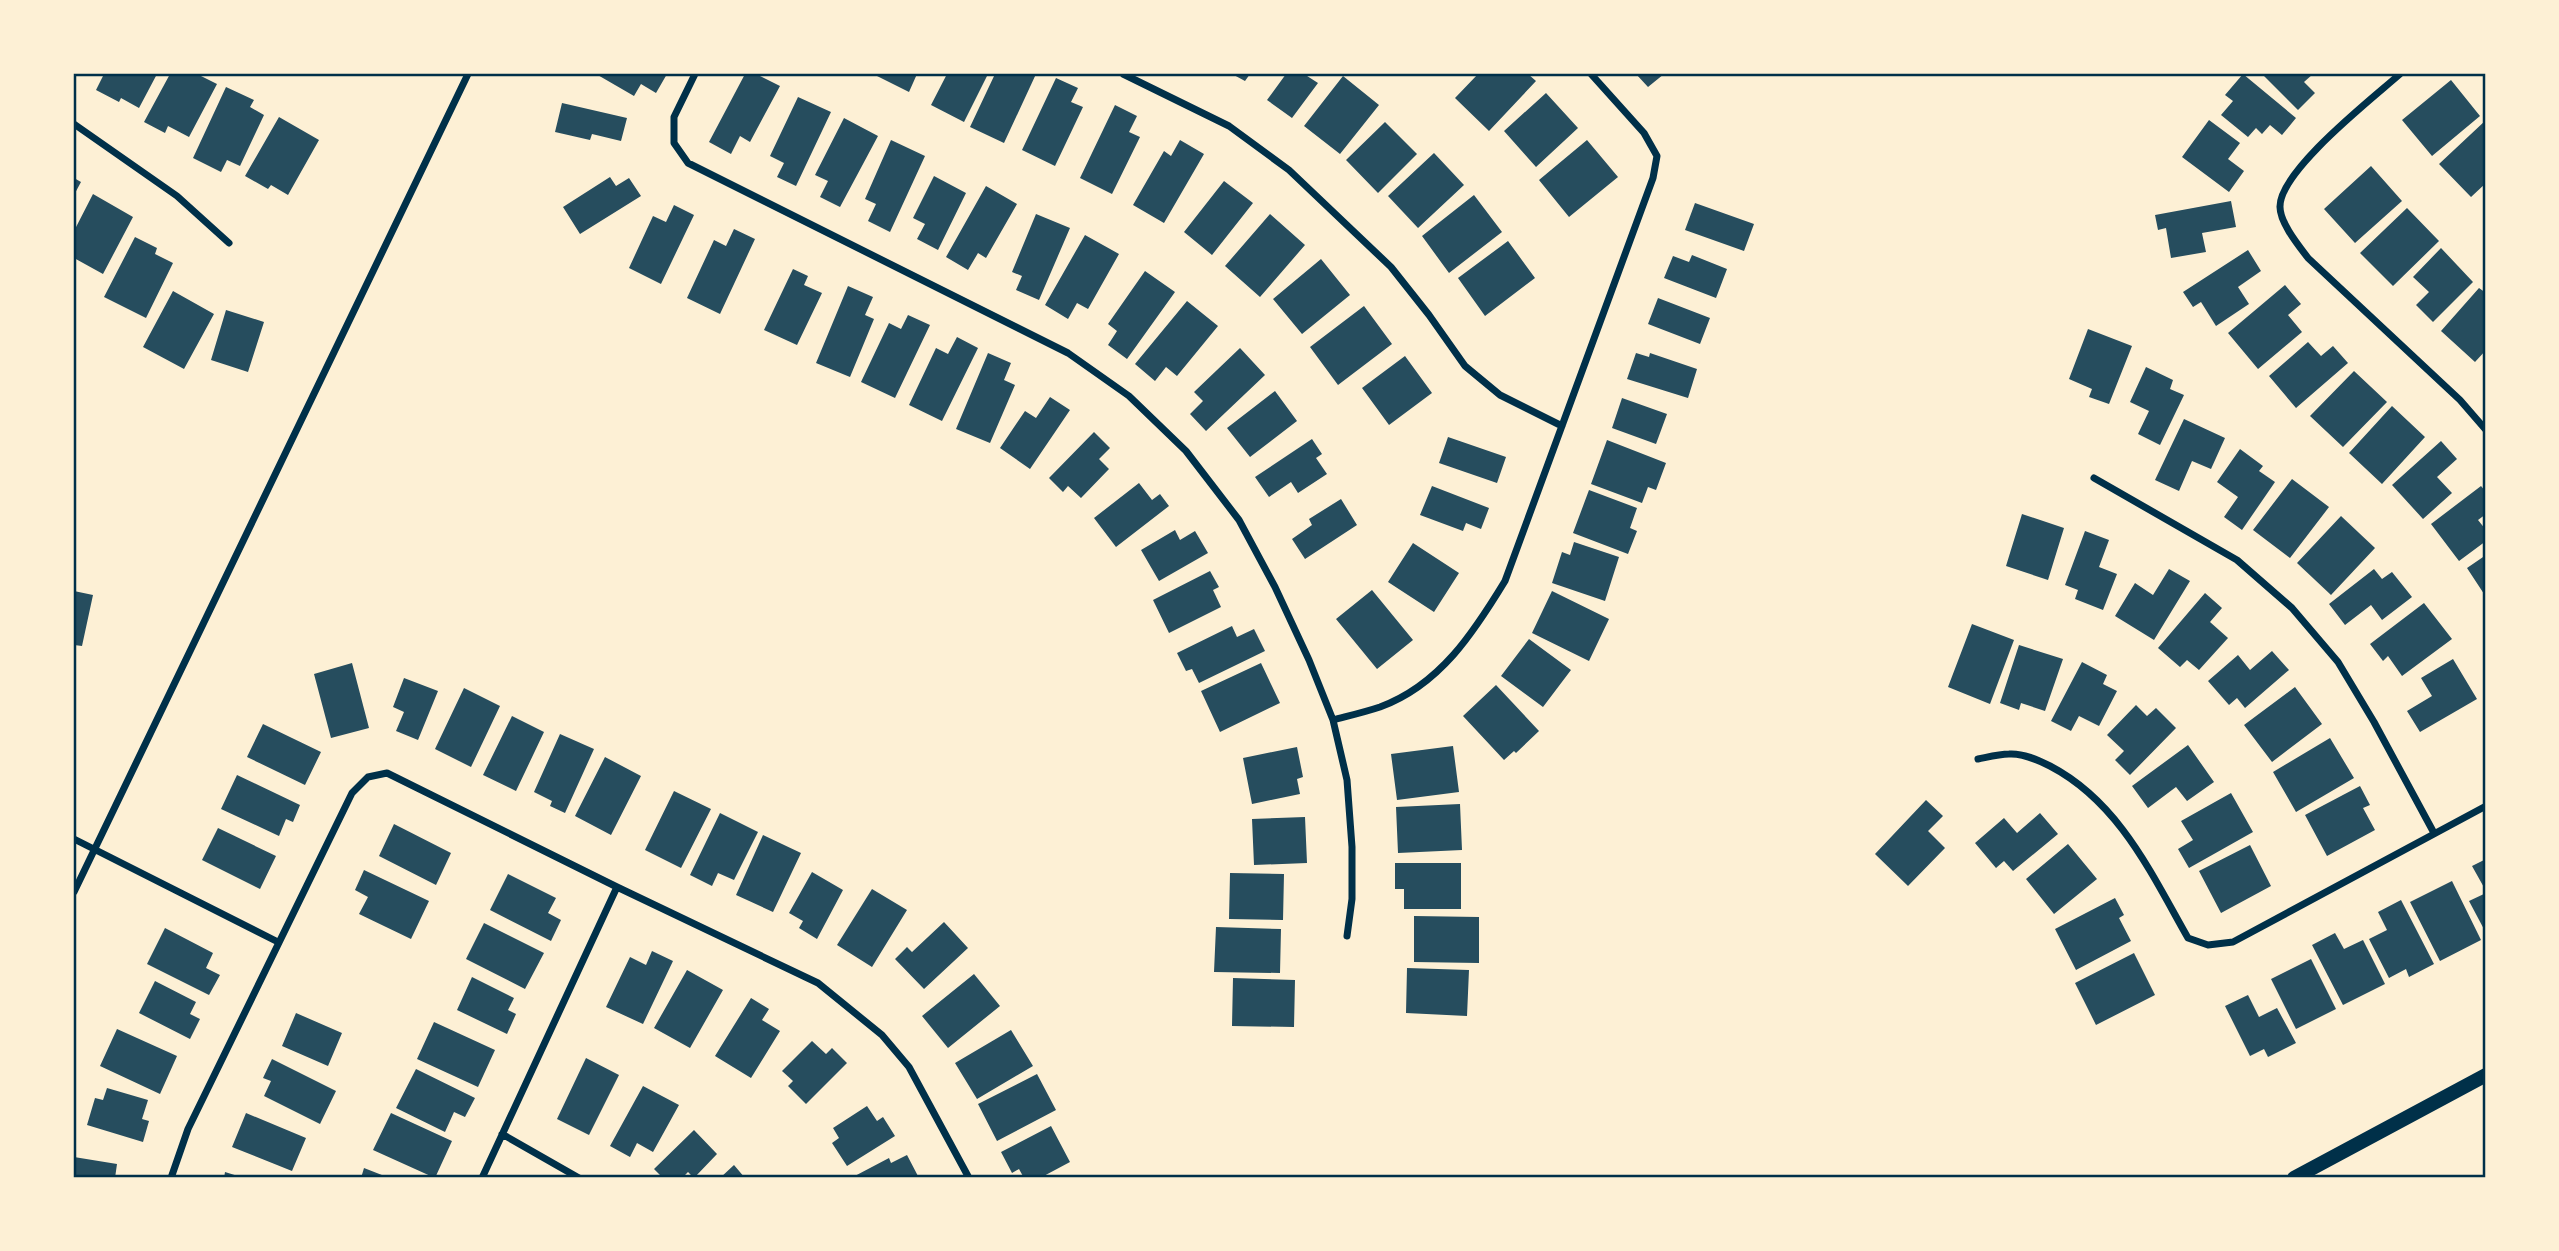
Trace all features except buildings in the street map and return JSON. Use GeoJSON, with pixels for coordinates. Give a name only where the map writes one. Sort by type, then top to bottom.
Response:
{"type":"FeatureCollection","features":[{"type":"Feature","properties":{"kind":"main road"},"geometry":{"type":"LineString","coordinates":[[2294,1178],[2486,1075]]}},
{"type":"Feature","properties":{"kind":"street"},"geometry":{"type":"LineString","coordinates":[[74,892],[468,74]]}},
{"type":"Feature","properties":{"kind":"street"},"geometry":{"type":"LineString","coordinates":[[695,74],[674,117],[674,144],[688,163],[1068,353],[1129,396],[1186,451],[1239,520],[1287,611],[1333,720],[1346,780],[1352,847],[1352,899],[1347,936]]}},
{"type":"Feature","properties":{"kind":"street"},"geometry":{"type":"LineString","coordinates":[[1123,74],[1229,126],[1289,170],[1391,267],[1465,366],[1500,395],[1562,426]]}},
{"type":"Feature","properties":{"kind":"street"},"geometry":{"type":"LineString","coordinates":[[1333,720],[1382,706],[1413,689],[1448,663],[1478,624],[1505,580],[1653,178],[1657,156],[1644,133],[1591,74]]}},
{"type":"Feature","properties":{"kind":"street"},"geometry":{"type":"LineString","coordinates":[[2400,74],[2320,145],[2287,183],[2280,207],[2291,235],[2308,258],[2460,400],[2486,430]]}},
{"type":"Feature","properties":{"kind":"street"},"geometry":{"type":"LineString","coordinates":[[74,124],[177,196],[229,243]]}},
{"type":"Feature","properties":{"kind":"street"},"geometry":{"type":"LineString","coordinates":[[2094,478],[2236,561],[2292,608],[2338,662],[2434,833]]}},
{"type":"Feature","properties":{"kind":"street"},"geometry":{"type":"LineString","coordinates":[[1978,759],[2011,753],[2037,759],[2068,775],[2103,805],[2134,843],[2188,938],[2208,945],[2233,942],[2486,806]]}},
{"type":"Feature","properties":{"kind":"street"},"geometry":{"type":"LineString","coordinates":[[171,1178],[188,1129],[352,793],[368,777],[387,773],[818,983],[882,1035],[909,1067],[969,1178]]}},
{"type":"Feature","properties":{"kind":"street"},"geometry":{"type":"LineString","coordinates":[[74,839],[278,942]]}},
{"type":"Feature","properties":{"kind":"street"},"geometry":{"type":"LineString","coordinates":[[482,1178],[617,887]]}},
{"type":"Feature","properties":{"kind":"street"},"geometry":{"type":"LineString","coordinates":[[502,1133],[579,1178]]}}]}
